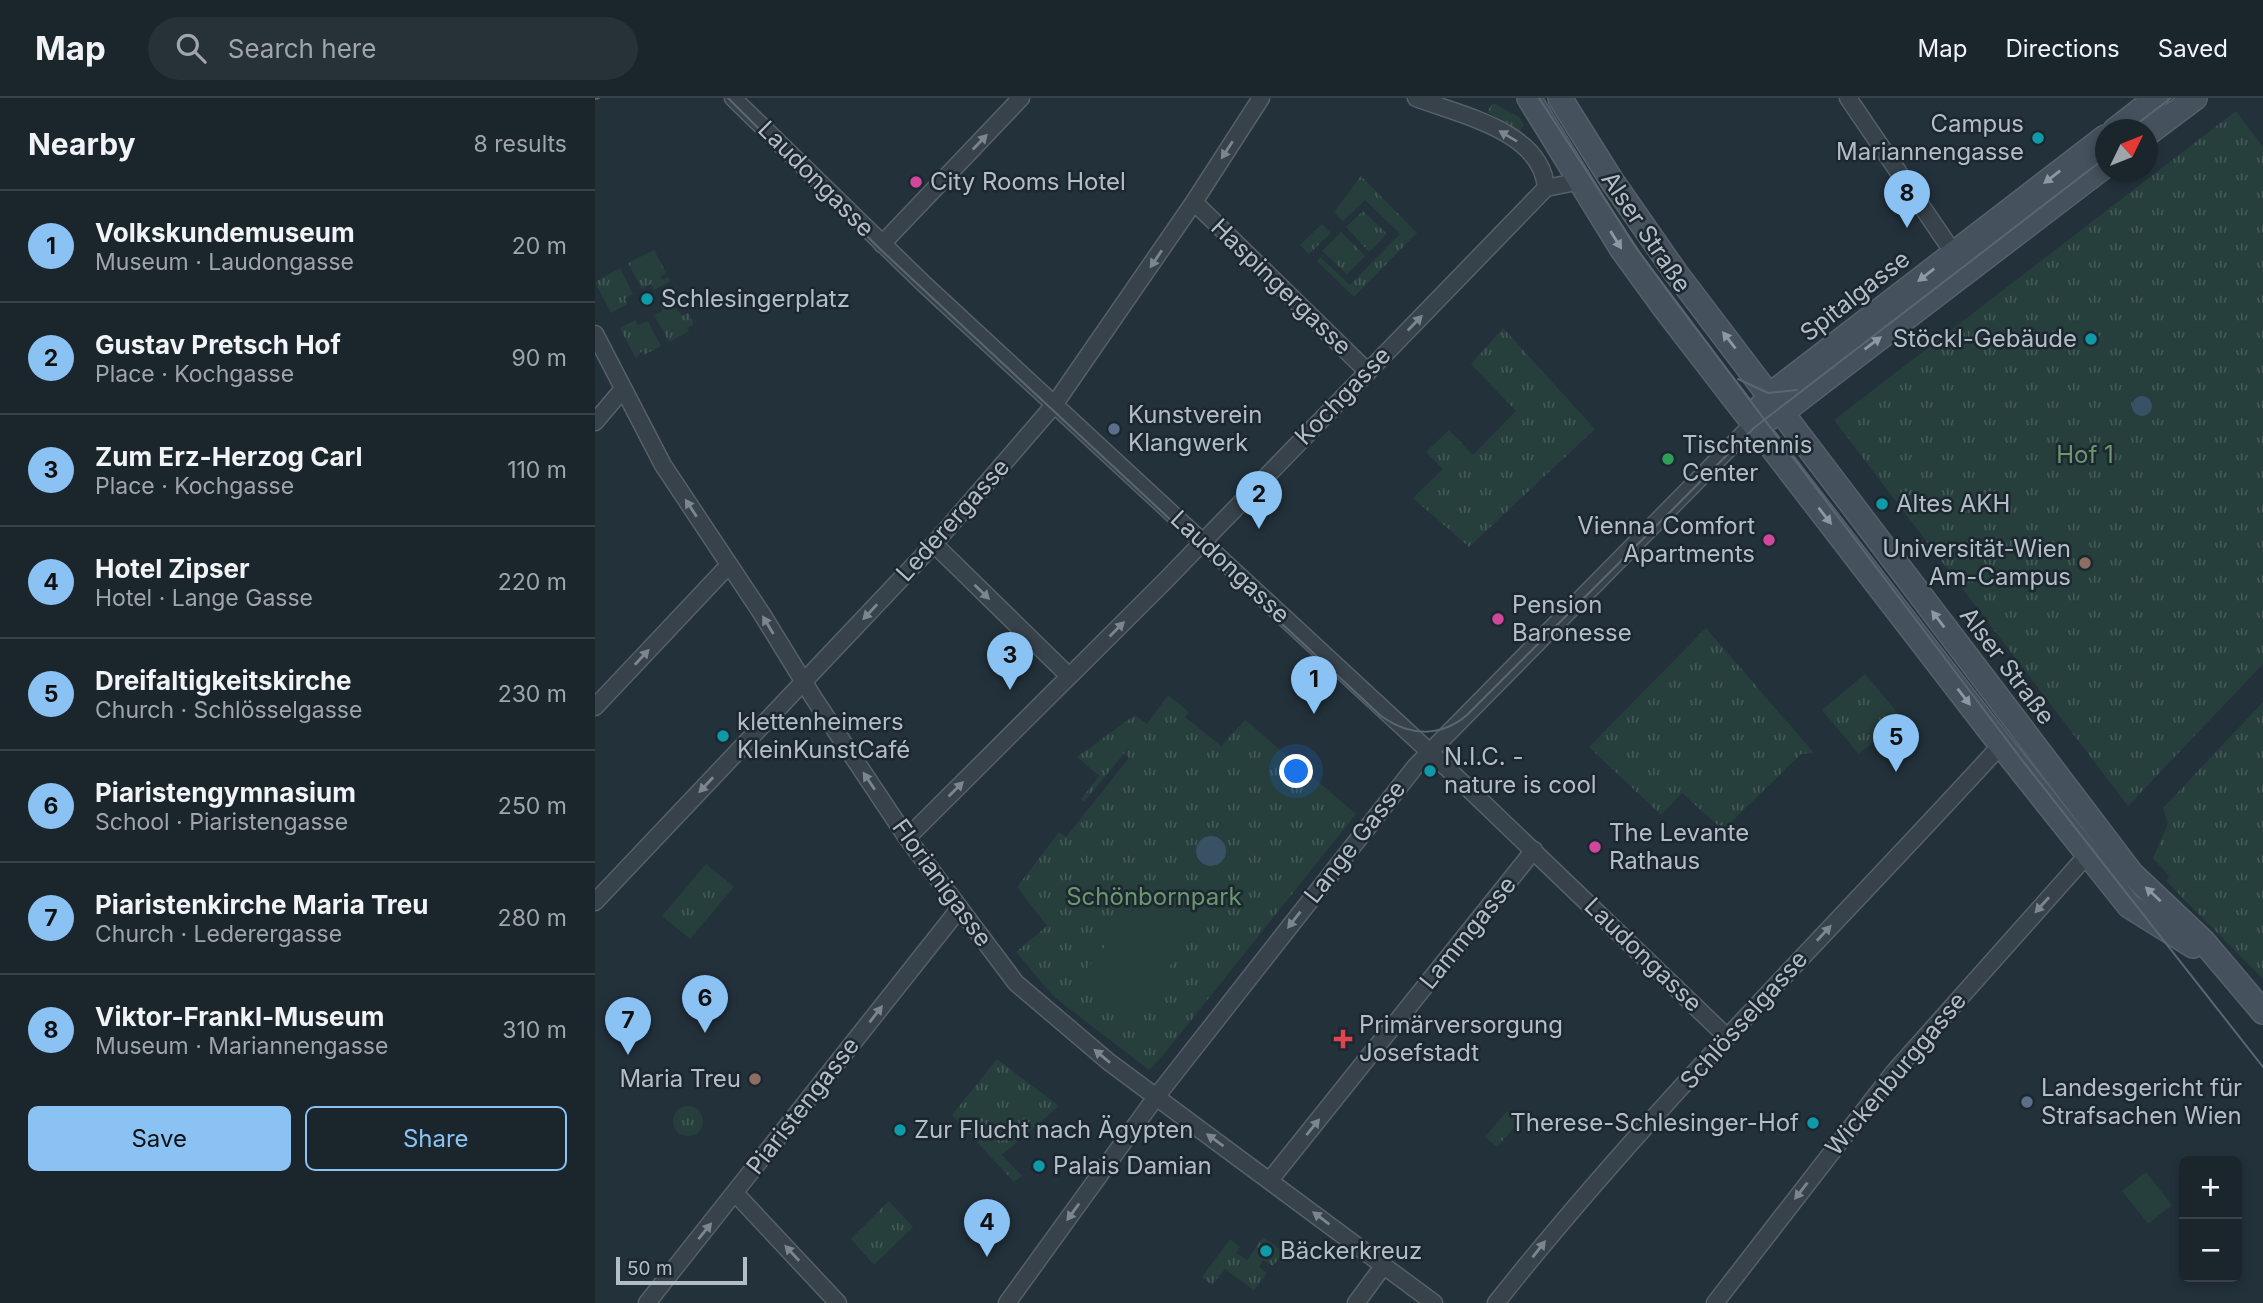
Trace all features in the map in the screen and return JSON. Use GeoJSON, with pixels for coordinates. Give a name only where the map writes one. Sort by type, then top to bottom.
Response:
{"type":"FeatureCollection","features":[{"type":"Feature","properties":{"kind":"main road","name":"Alser Straße"},"geometry":{"type":"LineString","coordinates":[[1529,98],[1621,248],[1753,424],[2129,906],[2220,962]]}},
{"type":"Feature","properties":{"kind":"main road","name":"Alser Straße"},"geometry":{"type":"LineString","coordinates":[[1560,98],[1612,181],[1676,273],[2132,874],[2203,941],[2263,1012]]}},
{"type":"Feature","properties":{"kind":"main road"},"geometry":{"type":"LineString","coordinates":[[2129,119],[2156,98]]}},
{"type":"Feature","properties":{"kind":"main road"},"geometry":{"type":"LineString","coordinates":[[2158,126],[2195,98]]}},
{"type":"Feature","properties":{"kind":"main road","name":"Spitalgasse"},"geometry":{"type":"LineString","coordinates":[[1776,404],[1960,263],[2095,146]]}},
{"type":"Feature","properties":{"kind":"main road","name":"Spitalgasse"},"geometry":{"type":"LineString","coordinates":[[1960,263],[2095,173]]}},
{"type":"Feature","properties":{"kind":"main road"},"geometry":{"type":"LineString","coordinates":[[1753,424],[1776,404]]}},
{"type":"Feature","properties":{"kind":"street","name":"Laudongasse"},"geometry":{"type":"LineString","coordinates":[[733,98],[882,244],[1534,850],[1726,1036]]}},
{"type":"Feature","properties":{"kind":"street"},"geometry":{"type":"LineString","coordinates":[[882,244],[1021,98]]}},
{"type":"Feature","properties":{"kind":"street","name":"Lederergasse"},"geometry":{"type":"LineString","coordinates":[[595,902],[934,544],[1054,405],[1194,202],[1261,98]]}},
{"type":"Feature","properties":{"kind":"street"},"geometry":{"type":"LineString","coordinates":[[1416,98],[1498,130],[1522,144],[1545,171],[1546,188],[1581,181]]}},
{"type":"Feature","properties":{"kind":"street"},"geometry":{"type":"LineString","coordinates":[[1849,98],[1960,263]]}},
{"type":"Feature","properties":{"kind":"street","name":"Kochgasse"},"geometry":{"type":"LineString","coordinates":[[907,838],[1202,541],[1546,188]]}},
{"type":"Feature","properties":{"kind":"street","name":"Haspingergasse"},"geometry":{"type":"LineString","coordinates":[[1194,202],[1368,372]]}},
{"type":"Feature","properties":{"kind":"street","name":"Florianigasse"},"geometry":{"type":"LineString","coordinates":[[595,334],[663,465],[728,566],[907,838],[1016,983],[1109,1062],[1434,1303]]}},
{"type":"Feature","properties":{"kind":"street"},"geometry":{"type":"LineString","coordinates":[[595,422],[623,389]]}},
{"type":"Feature","properties":{"kind":"street","name":"Lange Gasse"},"geometry":{"type":"LineString","coordinates":[[1007,1303],[1156,1097],[1428,751],[1753,424]]}},
{"type":"Feature","properties":{"kind":"street"},"geometry":{"type":"LineString","coordinates":[[934,544],[1069,676]]}},
{"type":"Feature","properties":{"kind":"street"},"geometry":{"type":"LineString","coordinates":[[595,707],[728,566]]}},
{"type":"Feature","properties":{"kind":"street","name":"Schlösselgasse"},"geometry":{"type":"LineString","coordinates":[[1496,1303],[1552,1233],[1726,1036],[2001,745]]}},
{"type":"Feature","properties":{"kind":"street","name":"Lammgasse"},"geometry":{"type":"LineString","coordinates":[[1270,1180],[1534,850]]}},
{"type":"Feature","properties":{"kind":"street","name":"Wickenburggasse"},"geometry":{"type":"LineString","coordinates":[[1715,1303],[1894,1072],[2088,854]]}},
{"type":"Feature","properties":{"kind":"street","name":"Piaristengasse"},"geometry":{"type":"LineString","coordinates":[[647,1303],[959,909]]}},
{"type":"Feature","properties":{"kind":"street"},"geometry":{"type":"LineString","coordinates":[[735,1193],[838,1303]]}},
{"type":"Feature","properties":{"kind":"street"},"geometry":{"type":"LineString","coordinates":[[1356,1303],[1384,1265]]}},
{"type":"Feature","properties":{"kind":"green space"},"geometry":{"type":"Polygon","coordinates":[[[1493,103],[1519,117],[1524,125],[1519,131],[1487,112],[1493,103]]]}},
{"type":"Feature","properties":{"kind":"green space","name":"Hof 1"},"geometry":{"type":"Polygon","coordinates":[[[2236,111],[2263,147],[2263,664],[2128,806],[1834,420],[2144,182],[2158,182],[2158,171],[2236,111]]]}},
{"type":"Feature","properties":{"kind":"green space"},"geometry":{"type":"Polygon","coordinates":[[[1361,176],[1417,233],[1354,297],[1317,261],[1320,257],[1350,285],[1400,234],[1365,200],[1343,221],[1334,212],[1361,176]]]}},
{"type":"Feature","properties":{"kind":"green space"},"geometry":{"type":"Polygon","coordinates":[[[1363,211],[1387,234],[1369,252],[1346,227],[1363,211]]]}},
{"type":"Feature","properties":{"kind":"green space"},"geometry":{"type":"Polygon","coordinates":[[[1322,224],[1331,233],[1309,254],[1300,245],[1322,224]]]}},
{"type":"Feature","properties":{"kind":"green space"},"geometry":{"type":"Polygon","coordinates":[[[1341,232],[1365,256],[1347,274],[1322,251],[1341,232]]]}},
{"type":"Feature","properties":{"kind":"green space"},"geometry":{"type":"Polygon","coordinates":[[[654,250],[666,273],[660,277],[662,280],[668,277],[671,281],[654,290],[651,284],[642,289],[628,263],[654,250]]]}},
{"type":"Feature","properties":{"kind":"green space"},"geometry":{"type":"Polygon","coordinates":[[[620,268],[633,294],[625,299],[627,304],[611,313],[595,282],[620,268]]]}},
{"type":"Feature","properties":{"kind":"green space"},"geometry":{"type":"Polygon","coordinates":[[[670,300],[682,316],[688,313],[694,324],[687,328],[689,331],[669,342],[654,315],[663,311],[660,305],[670,300]]]}},
{"type":"Feature","properties":{"kind":"green space"},"geometry":{"type":"Polygon","coordinates":[[[635,320],[638,325],[648,321],[661,346],[644,355],[642,351],[636,359],[620,328],[635,320]]]}},
{"type":"Feature","properties":{"kind":"green space"},"geometry":{"type":"Polygon","coordinates":[[[1503,328],[1595,429],[1469,547],[1413,498],[1443,469],[1426,452],[1449,430],[1473,455],[1516,411],[1471,364],[1503,328]]]}},
{"type":"Feature","properties":{"kind":"green space"},"geometry":{"type":"Polygon","coordinates":[[[1706,628],[1814,753],[1801,754],[1723,830],[1682,793],[1661,815],[1589,747],[1706,628]]]}},
{"type":"Feature","properties":{"kind":"green space"},"geometry":{"type":"Polygon","coordinates":[[[1865,674],[1902,718],[1859,754],[1822,710],[1865,674]]]}},
{"type":"Feature","properties":{"kind":"green space","name":"Schönbornpark"},"geometry":{"type":"Polygon","coordinates":[[[1168,695],[1189,712],[1185,717],[1221,746],[1245,720],[1356,814],[1149,1070],[1053,996],[1016,952],[1047,926],[1017,887],[1059,832],[1066,837],[1129,758],[1125,754],[1136,739],[1084,802],[1081,799],[1099,776],[1077,757],[1135,715],[1147,724],[1168,695]]]}},
{"type":"Feature","properties":{"kind":"green space"},"geometry":{"type":"Polygon","coordinates":[[[2263,702],[2263,979],[2166,881],[2169,876],[2153,858],[2168,824],[2163,808],[2263,702]]]}},
{"type":"Feature","properties":{"kind":"green space"},"geometry":{"type":"Polygon","coordinates":[[[706,864],[734,887],[690,939],[662,916],[706,864]]]}},
{"type":"Feature","properties":{"kind":"green space"},"geometry":{"type":"Polygon","coordinates":[[[1164,872],[1213,911],[1133,1013],[1083,974],[1164,872]]]}},
{"type":"Feature","properties":{"kind":"green space"},"geometry":{"type":"Polygon","coordinates":[[[997,1059],[1059,1106],[1002,1155],[1022,1176],[1014,1182],[952,1115],[997,1059]]]}},
{"type":"Feature","properties":{"kind":"green space"},"geometry":{"type":"Polygon","coordinates":[[[688,1106],[694,1107],[702,1115],[702,1127],[694,1135],[688,1136],[682,1135],[674,1127],[673,1121],[674,1115],[682,1107],[688,1106]]]}},
{"type":"Feature","properties":{"kind":"green space"},"geometry":{"type":"Polygon","coordinates":[[[1514,1111],[1519,1122],[1497,1147],[1485,1137],[1506,1112],[1514,1111]]]}},
{"type":"Feature","properties":{"kind":"green space"},"geometry":{"type":"Polygon","coordinates":[[[2146,1172],[2172,1205],[2148,1224],[2122,1191],[2146,1172]]]}},
{"type":"Feature","properties":{"kind":"green space"},"geometry":{"type":"Polygon","coordinates":[[[889,1201],[913,1227],[874,1265],[851,1239],[889,1201]]]}},
{"type":"Feature","properties":{"kind":"green space"},"geometry":{"type":"Polygon","coordinates":[[[1263,1237],[1284,1252],[1273,1266],[1263,1260],[1259,1267],[1267,1273],[1254,1290],[1225,1269],[1212,1285],[1202,1277],[1230,1239],[1240,1247],[1236,1253],[1247,1260],[1263,1237]]]}},
{"type":"Feature","properties":{"kind":"water"},"geometry":{"type":"Polygon","coordinates":[[[2142,396],[2149,399],[2152,406],[2149,413],[2142,416],[2135,413],[2132,406],[2135,399],[2142,396]]]}},
{"type":"Feature","properties":{"kind":"water"},"geometry":{"type":"Polygon","coordinates":[[[1211,836],[1222,840],[1226,851],[1222,862],[1211,866],[1200,862],[1196,851],[1200,840],[1211,836]]]}},
{"type":"Feature","properties":{"kind":"tram line"},"geometry":{"type":"LineString","coordinates":[[595,99],[599,98]]}},
{"type":"Feature","properties":{"kind":"tram line"},"geometry":{"type":"LineString","coordinates":[[728,98],[880,249],[1381,716],[1402,728],[1424,732],[1446,728],[1467,715],[1755,427],[2095,166]]}},
{"type":"Feature","properties":{"kind":"tram line"},"geometry":{"type":"LineString","coordinates":[[1539,98],[1640,253],[1764,419],[2022,760],[2263,1067]]}},
{"type":"Feature","properties":{"kind":"tram line"},"geometry":{"type":"LineString","coordinates":[[2143,119],[2171,98]]}},
{"type":"Feature","properties":{"kind":"tram line"},"geometry":{"type":"LineString","coordinates":[[1738,379],[1768,393],[1797,390]]}},
{"type":"Feature","properties":{"kind":"place","name":"Campus Mariannengasse"},"geometry":{"type":"Point","coordinates":[2038,138]}},
{"type":"Feature","properties":{"kind":"place","name":"City Rooms Hotel"},"geometry":{"type":"Point","coordinates":[916,182]}},
{"type":"Feature","properties":{"kind":"place","name":"Viktor-Frankl-Museum"},"geometry":{"type":"Point","coordinates":[1907,228]}},
{"type":"Feature","properties":{"kind":"place","name":"Schlesingerplatz"},"geometry":{"type":"Point","coordinates":[647,299]}},
{"type":"Feature","properties":{"kind":"place","name":"Stöckl-Gebäude"},"geometry":{"type":"Point","coordinates":[2091,339]}},
{"type":"Feature","properties":{"kind":"place","name":"Kunstverein Klangwerk"},"geometry":{"type":"Point","coordinates":[1114,429]}},
{"type":"Feature","properties":{"kind":"place","name":"Tischtennis Center"},"geometry":{"type":"Point","coordinates":[1668,459]}},
{"type":"Feature","properties":{"kind":"place","name":"Altes AKH"},"geometry":{"type":"Point","coordinates":[1882,504]}},
{"type":"Feature","properties":{"kind":"place","name":"Gustav Pretsch Hof"},"geometry":{"type":"Point","coordinates":[1259,529]}},
{"type":"Feature","properties":{"kind":"place","name":"Vienna Comfort Apartments"},"geometry":{"type":"Point","coordinates":[1769,540]}},
{"type":"Feature","properties":{"kind":"place","name":"Universität-Wien Am-Campus"},"geometry":{"type":"Point","coordinates":[2085,563]}},
{"type":"Feature","properties":{"kind":"place","name":"Pension Baronesse"},"geometry":{"type":"Point","coordinates":[1498,619]}},
{"type":"Feature","properties":{"kind":"place","name":"Zum Erz-Herzog Carl"},"geometry":{"type":"Point","coordinates":[1010,690]}},
{"type":"Feature","properties":{"kind":"place","name":"Volkskundemuseum"},"geometry":{"type":"Point","coordinates":[1314,714]}},
{"type":"Feature","properties":{"kind":"place","name":"klettenheimers KleinKunstCafé"},"geometry":{"type":"Point","coordinates":[723,736]}},
{"type":"Feature","properties":{"kind":"place","name":"N.I.C. - nature is cool"},"geometry":{"type":"Point","coordinates":[1430,771]}},
{"type":"Feature","properties":{"kind":"place","name":"Dreifaltigkeitskirche"},"geometry":{"type":"Point","coordinates":[1896,772]}},
{"type":"Feature","properties":{"kind":"place","name":"The Levante Rathaus"},"geometry":{"type":"Point","coordinates":[1595,847]}},
{"type":"Feature","properties":{"kind":"place","name":"Piaristengymnasium"},"geometry":{"type":"Point","coordinates":[705,1033]}},
{"type":"Feature","properties":{"kind":"place","name":"Primärversorgung Josefstadt"},"geometry":{"type":"Point","coordinates":[1343,1039]}},
{"type":"Feature","properties":{"kind":"place","name":"Piaristenkirche Maria Treu"},"geometry":{"type":"Point","coordinates":[628,1055]}},
{"type":"Feature","properties":{"kind":"place","name":"Maria Treu"},"geometry":{"type":"Point","coordinates":[755,1079]}},
{"type":"Feature","properties":{"kind":"place","name":"Landesgericht für Strafsachen Wien"},"geometry":{"type":"Point","coordinates":[2027,1102]}},
{"type":"Feature","properties":{"kind":"place","name":"Therese-Schlesinger-Hof"},"geometry":{"type":"Point","coordinates":[1813,1123]}},
{"type":"Feature","properties":{"kind":"place","name":"Zur Flucht nach Ägypten"},"geometry":{"type":"Point","coordinates":[900,1130]}},
{"type":"Feature","properties":{"kind":"place","name":"Palais Damian"},"geometry":{"type":"Point","coordinates":[1039,1166]}},
{"type":"Feature","properties":{"kind":"place","name":"Bäckerkreuz"},"geometry":{"type":"Point","coordinates":[1266,1251]}},
{"type":"Feature","properties":{"kind":"place","name":"Hotel Zipser"},"geometry":{"type":"Point","coordinates":[987,1257]}}]}
